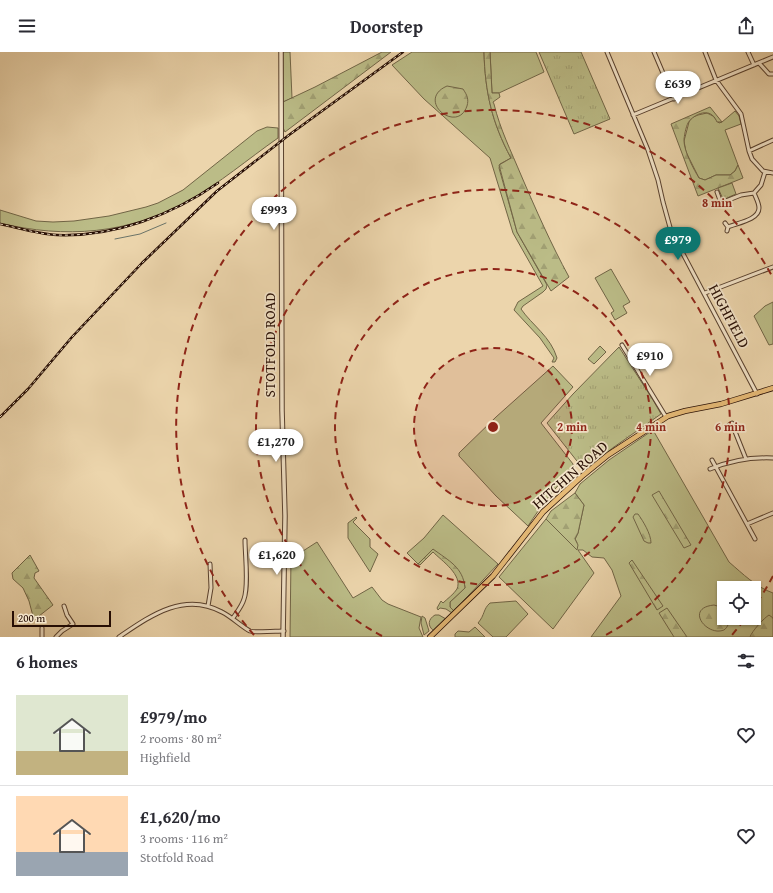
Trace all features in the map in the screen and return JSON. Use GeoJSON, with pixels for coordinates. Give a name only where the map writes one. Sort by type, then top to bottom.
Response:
{"type":"FeatureCollection","features":[{"type":"Feature","properties":{"kind":"main road","name":"HITCHIN ROAD"},"geometry":{"type":"LineString","coordinates":[[430,637],[493,576],[543,512],[558,497],[608,455],[666,417],[685,411],[721,404],[773,388]]}},
{"type":"Feature","properties":{"kind":"street","name":"STOTFOLD ROAD"},"geometry":{"type":"LineString","coordinates":[[280,52],[282,402],[285,516],[284,637]]}},
{"type":"Feature","properties":{"kind":"street","name":"HIGHFIELD"},"geometry":{"type":"LineString","coordinates":[[607,52],[648,150],[658,180],[671,229],[679,248],[705,294],[757,394]]}},
{"type":"Feature","properties":{"kind":"street"},"geometry":{"type":"LineString","coordinates":[[654,52],[674,99]]}},
{"type":"Feature","properties":{"kind":"street"},"geometry":{"type":"LineString","coordinates":[[705,52],[716,80],[741,114],[749,151],[757,166],[765,172],[773,173]]}},
{"type":"Feature","properties":{"kind":"street"},"geometry":{"type":"LineString","coordinates":[[748,52],[754,65]]}},
{"type":"Feature","properties":{"kind":"street"},"geometry":{"type":"LineString","coordinates":[[633,115],[773,57]]}},
{"type":"Feature","properties":{"kind":"street"},"geometry":{"type":"LineString","coordinates":[[759,63],[769,74],[773,74]]}},
{"type":"Feature","properties":{"kind":"street"},"geometry":{"type":"LineString","coordinates":[[749,151],[773,140]]}},
{"type":"Feature","properties":{"kind":"street"},"geometry":{"type":"LineString","coordinates":[[717,192],[721,203],[741,195],[754,193],[761,185],[765,172]]}},
{"type":"Feature","properties":{"kind":"street"},"geometry":{"type":"LineString","coordinates":[[728,226],[753,218],[757,215],[759,207],[754,193]]}},
{"type":"Feature","properties":{"kind":"street"},"geometry":{"type":"LineString","coordinates":[[725,223],[728,226]]}},
{"type":"Feature","properties":{"kind":"street"},"geometry":{"type":"LineString","coordinates":[[727,231],[728,226]]}},
{"type":"Feature","properties":{"kind":"street"},"geometry":{"type":"LineString","coordinates":[[705,294],[773,267]]}},
{"type":"Feature","properties":{"kind":"street"},"geometry":{"type":"LineString","coordinates":[[622,345],[666,417]]}},
{"type":"Feature","properties":{"kind":"street"},"geometry":{"type":"LineString","coordinates":[[734,429],[746,459]]}},
{"type":"Feature","properties":{"kind":"street"},"geometry":{"type":"LineString","coordinates":[[710,469],[746,459],[761,457],[773,458]]}},
{"type":"Feature","properties":{"kind":"street"},"geometry":{"type":"LineString","coordinates":[[712,460],[747,524],[751,536],[755,539]]}},
{"type":"Feature","properties":{"kind":"street"},"geometry":{"type":"LineString","coordinates":[[747,524],[773,513]]}},
{"type":"Feature","properties":{"kind":"street"},"geometry":{"type":"LineString","coordinates":[[233,618],[245,599],[245,540]]}},
{"type":"Feature","properties":{"kind":"street"},"geometry":{"type":"LineString","coordinates":[[208,606],[210,564]]}},
{"type":"Feature","properties":{"kind":"street"},"geometry":{"type":"LineString","coordinates":[[119,637],[166,609],[182,604],[208,606],[221,611],[251,631],[284,631]]}},
{"type":"Feature","properties":{"kind":"street"},"geometry":{"type":"LineString","coordinates":[[56,637],[73,624],[67,615],[64,606]]}},
{"type":"Feature","properties":{"kind":"street"},"geometry":{"type":"LineString","coordinates":[[42,628],[42,637]]}},
{"type":"Feature","properties":{"kind":"street"},"geometry":{"type":"LineString","coordinates":[[249,637],[251,631]]}},
{"type":"Feature","properties":{"kind":"green space"},"geometry":{"type":"Polygon","coordinates":[[[283,52],[290,52],[292,98],[283,102],[283,52]]]}},
{"type":"Feature","properties":{"kind":"green space"},"geometry":{"type":"Polygon","coordinates":[[[382,52],[391,52],[285,132],[283,128],[283,102],[382,52]]]}},
{"type":"Feature","properties":{"kind":"green space"},"geometry":{"type":"Polygon","coordinates":[[[412,52],[484,52],[486,81],[494,120],[511,158],[500,164],[499,168],[517,232],[547,285],[543,292],[521,309],[546,337],[557,358],[555,362],[552,362],[554,358],[540,338],[514,310],[518,302],[543,286],[513,233],[490,158],[424,99],[392,65],[412,52]]]}},
{"type":"Feature","properties":{"kind":"green space"},"geometry":{"type":"Polygon","coordinates":[[[484,52],[490,52],[492,93],[499,93],[500,97],[493,102],[496,113],[538,214],[569,277],[551,291],[517,232],[499,165],[511,158],[494,120],[486,81],[484,52]]]}},
{"type":"Feature","properties":{"kind":"green space"},"geometry":{"type":"Polygon","coordinates":[[[490,52],[536,52],[544,72],[499,93],[492,93],[490,52]]]}},
{"type":"Feature","properties":{"kind":"green space"},"geometry":{"type":"Polygon","coordinates":[[[539,52],[581,52],[610,119],[574,134],[539,52]]]}},
{"type":"Feature","properties":{"kind":"green space"},"geometry":{"type":"Polygon","coordinates":[[[447,86],[463,89],[466,93],[468,101],[467,106],[462,114],[455,117],[448,116],[441,112],[435,99],[438,92],[447,86]]]}},
{"type":"Feature","properties":{"kind":"green space"},"geometry":{"type":"Polygon","coordinates":[[[710,107],[722,122],[717,122],[709,113],[699,114],[690,120],[684,137],[684,145],[690,160],[699,178],[705,180],[716,175],[730,175],[735,171],[738,165],[743,178],[698,196],[671,124],[710,107]]]}},
{"type":"Feature","properties":{"kind":"green space"},"geometry":{"type":"Polygon","coordinates":[[[735,111],[739,116],[741,124],[725,130],[738,165],[735,171],[730,175],[716,175],[705,180],[699,178],[686,152],[684,141],[691,118],[707,113],[713,116],[719,123],[735,111]]]}},
{"type":"Feature","properties":{"kind":"green space"},"geometry":{"type":"Polygon","coordinates":[[[267,127],[278,128],[278,138],[223,179],[200,194],[166,212],[143,221],[120,227],[72,232],[24,228],[0,223],[0,210],[36,221],[53,222],[74,221],[109,216],[158,203],[183,190],[257,131],[267,127]]]}},
{"type":"Feature","properties":{"kind":"green space"},"geometry":{"type":"Polygon","coordinates":[[[732,183],[736,194],[723,199],[718,188],[732,183]]]}},
{"type":"Feature","properties":{"kind":"green space"},"geometry":{"type":"Polygon","coordinates":[[[611,269],[630,302],[623,306],[627,313],[615,320],[611,313],[614,311],[595,278],[611,269]]]}},
{"type":"Feature","properties":{"kind":"green space"},"geometry":{"type":"Polygon","coordinates":[[[773,302],[773,344],[769,345],[754,316],[765,306],[773,302]]]}},
{"type":"Feature","properties":{"kind":"green space"},"geometry":{"type":"Polygon","coordinates":[[[600,346],[606,352],[594,364],[588,359],[600,346]]]}},
{"type":"Feature","properties":{"kind":"green space"},"geometry":{"type":"Polygon","coordinates":[[[619,347],[661,414],[584,470],[547,423],[619,347]]]}},
{"type":"Feature","properties":{"kind":"green space"},"geometry":{"type":"Polygon","coordinates":[[[553,366],[573,387],[541,423],[573,464],[573,470],[560,483],[528,526],[496,496],[459,456],[459,453],[496,417],[553,366]]]}},
{"type":"Feature","properties":{"kind":"green space"},"geometry":{"type":"Polygon","coordinates":[[[653,430],[729,562],[751,581],[717,581],[717,625],[761,625],[761,587],[773,593],[773,637],[591,637],[621,596],[612,570],[604,558],[592,557],[583,550],[578,550],[594,573],[553,629],[499,577],[546,519],[564,537],[577,543],[575,539],[578,533],[584,505],[575,493],[580,484],[609,460],[653,430]]]}},
{"type":"Feature","properties":{"kind":"green space"},"geometry":{"type":"Polygon","coordinates":[[[659,491],[691,545],[684,548],[652,495],[659,491]]]}},
{"type":"Feature","properties":{"kind":"green space"},"geometry":{"type":"Polygon","coordinates":[[[575,493],[584,505],[578,533],[575,539],[578,545],[577,550],[546,519],[551,511],[575,493]]]}},
{"type":"Feature","properties":{"kind":"green space"},"geometry":{"type":"Polygon","coordinates":[[[635,514],[638,514],[644,524],[650,536],[651,543],[644,541],[633,517],[635,514]]]}},
{"type":"Feature","properties":{"kind":"green space"},"geometry":{"type":"Polygon","coordinates":[[[443,515],[498,564],[454,611],[450,607],[450,602],[465,588],[464,581],[433,549],[418,564],[407,553],[424,538],[443,515]]]}},
{"type":"Feature","properties":{"kind":"green space"},"geometry":{"type":"Polygon","coordinates":[[[356,517],[357,518],[353,522],[370,539],[370,547],[378,554],[370,572],[348,538],[348,523],[356,517]]]}},
{"type":"Feature","properties":{"kind":"green space"},"geometry":{"type":"Polygon","coordinates":[[[317,542],[353,598],[372,587],[382,600],[388,604],[421,617],[419,628],[423,637],[290,637],[291,557],[299,555],[317,542]]]}},
{"type":"Feature","properties":{"kind":"green space"},"geometry":{"type":"Polygon","coordinates":[[[433,549],[454,565],[464,581],[465,588],[450,602],[450,607],[454,611],[452,613],[446,609],[440,608],[438,610],[437,608],[441,601],[443,603],[457,589],[457,579],[451,569],[433,552],[420,565],[418,564],[433,549]]]}},
{"type":"Feature","properties":{"kind":"green space"},"geometry":{"type":"Polygon","coordinates":[[[30,555],[39,571],[35,573],[34,578],[53,605],[34,620],[29,601],[23,588],[13,579],[12,573],[30,555]]]}},
{"type":"Feature","properties":{"kind":"green space"},"geometry":{"type":"Polygon","coordinates":[[[632,560],[663,606],[657,610],[629,563],[632,560]]]}},
{"type":"Feature","properties":{"kind":"green space"},"geometry":{"type":"Polygon","coordinates":[[[516,601],[528,614],[506,637],[493,637],[478,623],[490,603],[516,601]]]}},
{"type":"Feature","properties":{"kind":"green space"},"geometry":{"type":"Polygon","coordinates":[[[717,606],[717,625],[728,625],[724,630],[717,631],[705,626],[699,616],[705,607],[717,606]]]}},
{"type":"Feature","properties":{"kind":"green space"},"geometry":{"type":"Polygon","coordinates":[[[667,608],[687,637],[674,637],[659,613],[667,608]]]}},
{"type":"Feature","properties":{"kind":"green space"},"geometry":{"type":"Polygon","coordinates":[[[435,615],[439,615],[446,619],[434,631],[430,627],[429,623],[431,618],[435,615]]]}},
{"type":"Feature","properties":{"kind":"green space"},"geometry":{"type":"Polygon","coordinates":[[[769,615],[773,618],[773,637],[750,637],[758,625],[761,625],[761,622],[769,615]]]}},
{"type":"Feature","properties":{"kind":"green space"},"geometry":{"type":"Polygon","coordinates":[[[422,616],[425,618],[429,631],[424,635],[421,623],[422,616]]]}},
{"type":"Feature","properties":{"kind":"green space"},"geometry":{"type":"Polygon","coordinates":[[[475,627],[485,637],[455,637],[455,634],[458,631],[469,632],[475,627]]]}},
{"type":"Feature","properties":{"kind":"waterway"},"geometry":{"type":"LineString","coordinates":[[115,239],[140,234],[166,223]]}},
{"type":"Feature","properties":{"kind":"railway"},"geometry":{"type":"LineString","coordinates":[[0,417],[28,389],[72,337],[142,263],[217,191],[289,135],[403,52]]}},
{"type":"Feature","properties":{"kind":"railway"},"geometry":{"type":"LineString","coordinates":[[0,224],[57,235],[79,235],[100,232],[142,222],[162,214],[182,205],[218,183]]}}]}
